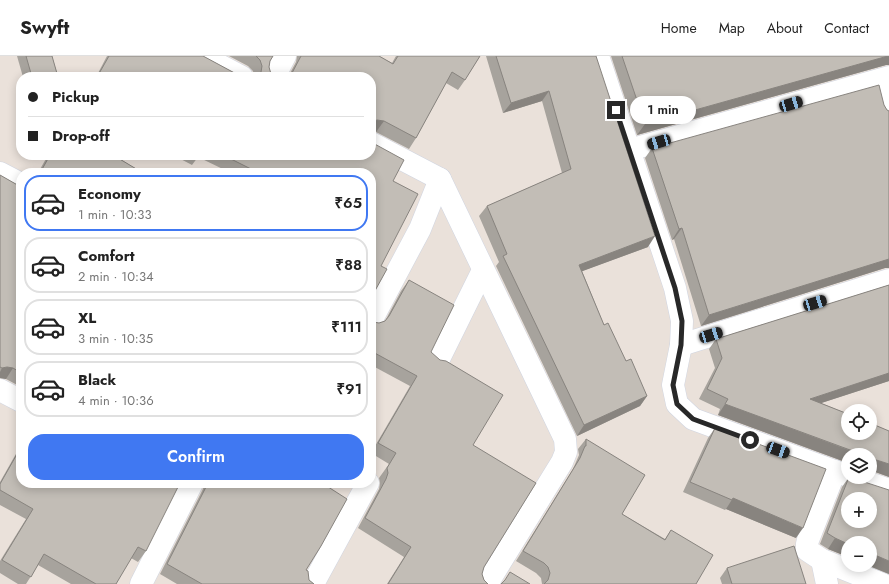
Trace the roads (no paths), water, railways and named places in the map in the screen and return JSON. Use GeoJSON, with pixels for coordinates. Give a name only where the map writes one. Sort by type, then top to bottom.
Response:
{"type":"FeatureCollection","features":[{"type":"Feature","properties":{"kind":"street"},"geometry":{"type":"LineString","coordinates":[[202,56],[232,72]]}},
{"type":"Feature","properties":{"kind":"street"},"geometry":{"type":"LineString","coordinates":[[276,72],[284,56]]}},
{"type":"Feature","properties":{"kind":"street"},"geometry":{"type":"LineString","coordinates":[[598,56],[675,288],[682,321],[681,345],[673,385],[677,404],[693,419],[841,474]]}},
{"type":"Feature","properties":{"kind":"street"},"geometry":{"type":"LineString","coordinates":[[629,150],[884,78],[889,112]]}},
{"type":"Feature","properties":{"kind":"street"},"geometry":{"type":"LineString","coordinates":[[376,146],[440,179],[565,439],[566,452],[562,462],[487,584]]}},
{"type":"Feature","properties":{"kind":"street"},"geometry":{"type":"LineString","coordinates":[[0,173],[16,181]]}},
{"type":"Feature","properties":{"kind":"street"},"geometry":{"type":"LineString","coordinates":[[376,312],[420,229],[440,179]]}},
{"type":"Feature","properties":{"kind":"street"},"geometry":{"type":"LineString","coordinates":[[440,359],[483,270]]}},
{"type":"Feature","properties":{"kind":"street"},"geometry":{"type":"LineString","coordinates":[[681,345],[889,280]]}},
{"type":"Feature","properties":{"kind":"street"},"geometry":{"type":"LineString","coordinates":[[0,390],[16,399]]}},
{"type":"Feature","properties":{"kind":"street"},"geometry":{"type":"LineString","coordinates":[[841,482],[807,544],[808,550],[822,560],[882,584]]}},
{"type":"Feature","properties":{"kind":"street"},"geometry":{"type":"LineString","coordinates":[[871,484],[889,490]]}},
{"type":"Feature","properties":{"kind":"street"},"geometry":{"type":"LineString","coordinates":[[141,584],[182,488]]}},
{"type":"Feature","properties":{"kind":"street"},"geometry":{"type":"LineString","coordinates":[[313,584],[366,488]]}},
{"type":"Feature","properties":{"kind":"street"},"geometry":{"type":"LineString","coordinates":[[822,560],[827,584]]}},
{"type":"Feature","properties":{"kind":"street"},"geometry":{"type":"LineString","coordinates":[[498,565],[517,576]]}}]}
